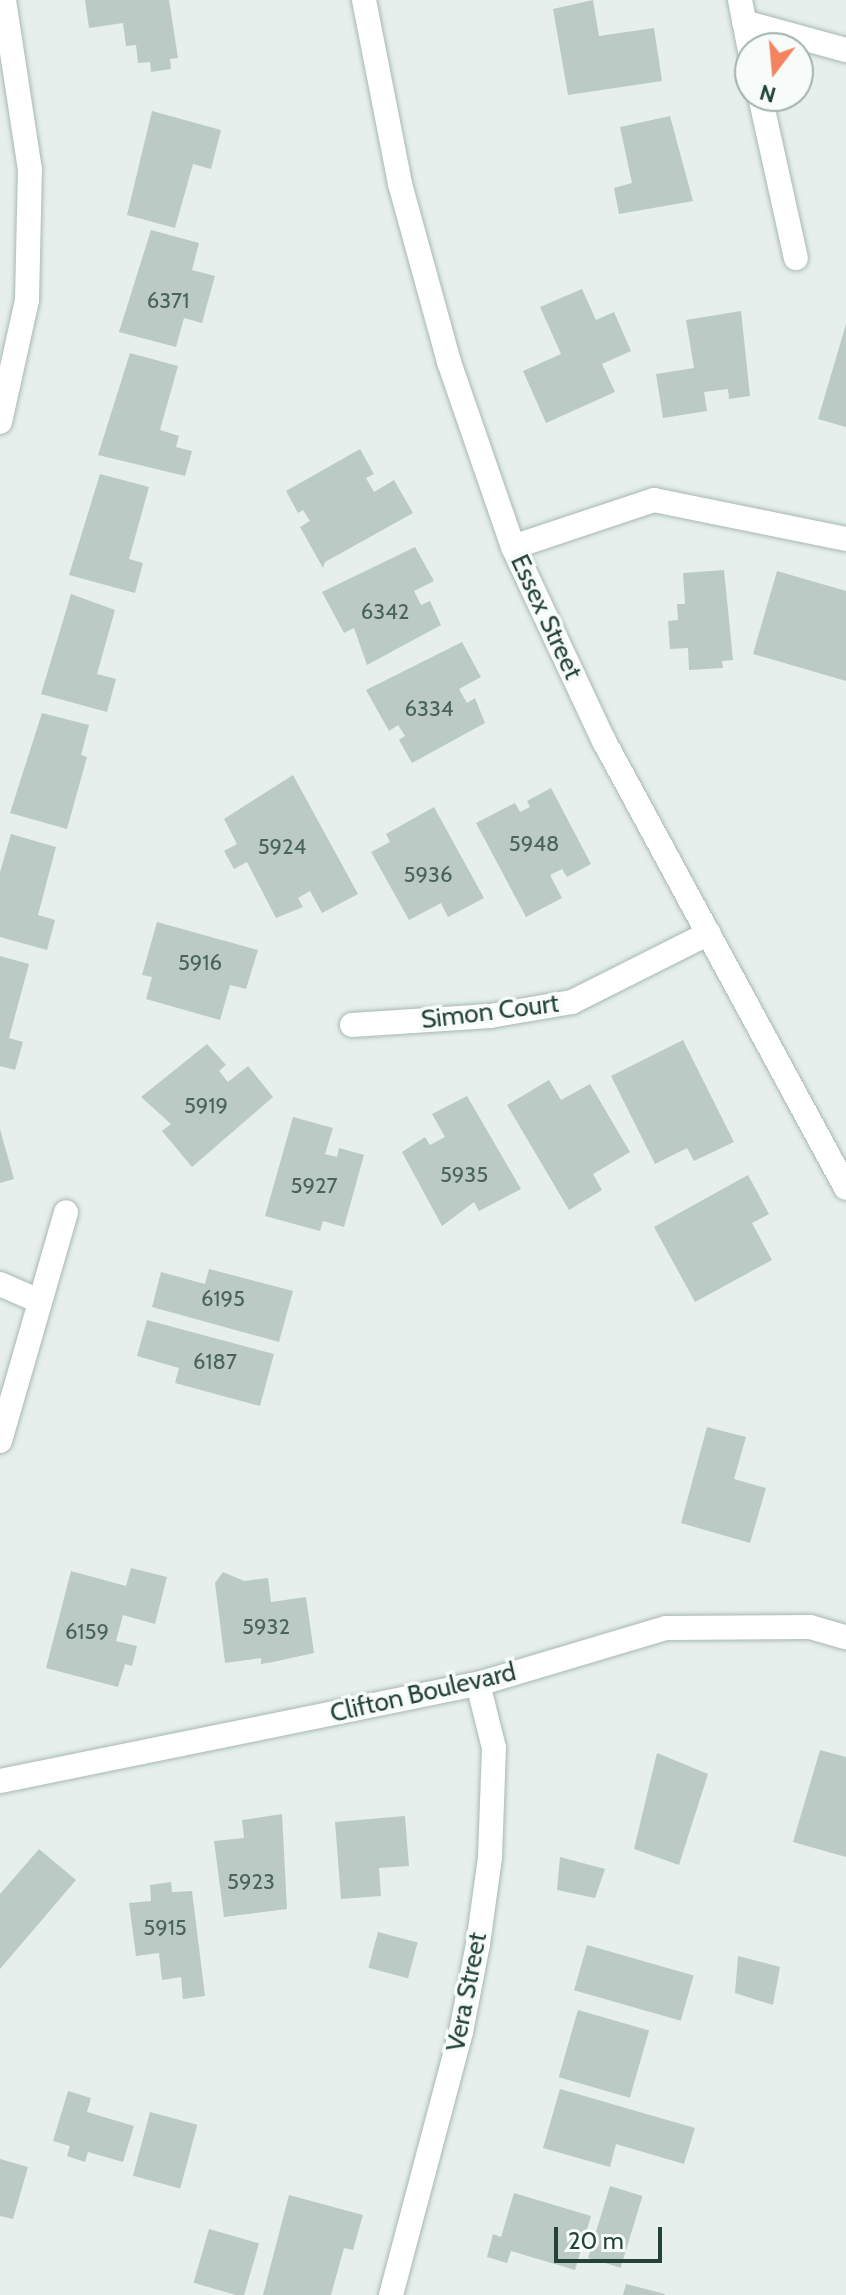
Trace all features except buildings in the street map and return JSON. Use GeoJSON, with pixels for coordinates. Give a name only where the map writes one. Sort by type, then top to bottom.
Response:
{"type":"FeatureCollection","features":[{"type":"Feature","properties":{"kind":"street"},"geometry":{"type":"LineString","coordinates":[[0,422],[27,300],[30,170],[4,0]]}},
{"type":"Feature","properties":{"kind":"street","name":"Essex Street"},"geometry":{"type":"LineString","coordinates":[[364,0],[404,199],[449,362],[513,547],[604,741],[846,1188]]}},
{"type":"Feature","properties":{"kind":"street"},"geometry":{"type":"LineString","coordinates":[[742,11],[846,50]]}},
{"type":"Feature","properties":{"kind":"street"},"geometry":{"type":"LineString","coordinates":[[742,11],[746,32]]}},
{"type":"Feature","properties":{"kind":"street"},"geometry":{"type":"LineString","coordinates":[[764,112],[796,258]]}},
{"type":"Feature","properties":{"kind":"street"},"geometry":{"type":"LineString","coordinates":[[513,547],[654,500],[846,539]]}},
{"type":"Feature","properties":{"kind":"street","name":"Simon Court"},"geometry":{"type":"LineString","coordinates":[[352,1025],[490,1016],[572,1002],[709,933]]}},
{"type":"Feature","properties":{"kind":"street"},"geometry":{"type":"LineString","coordinates":[[0,1441],[66,1212]]}},
{"type":"Feature","properties":{"kind":"street"},"geometry":{"type":"LineString","coordinates":[[0,1284],[39,1301]]}},
{"type":"Feature","properties":{"kind":"street","name":"Clifton Boulevard"},"geometry":{"type":"LineString","coordinates":[[0,1781],[478,1684],[666,1628],[810,1627],[846,1637]]}},
{"type":"Feature","properties":{"kind":"street","name":"Vera Street"},"geometry":{"type":"LineString","coordinates":[[391,2295],[461,2032],[478,1944],[490,1857],[494,1748],[478,1684]]}}]}
